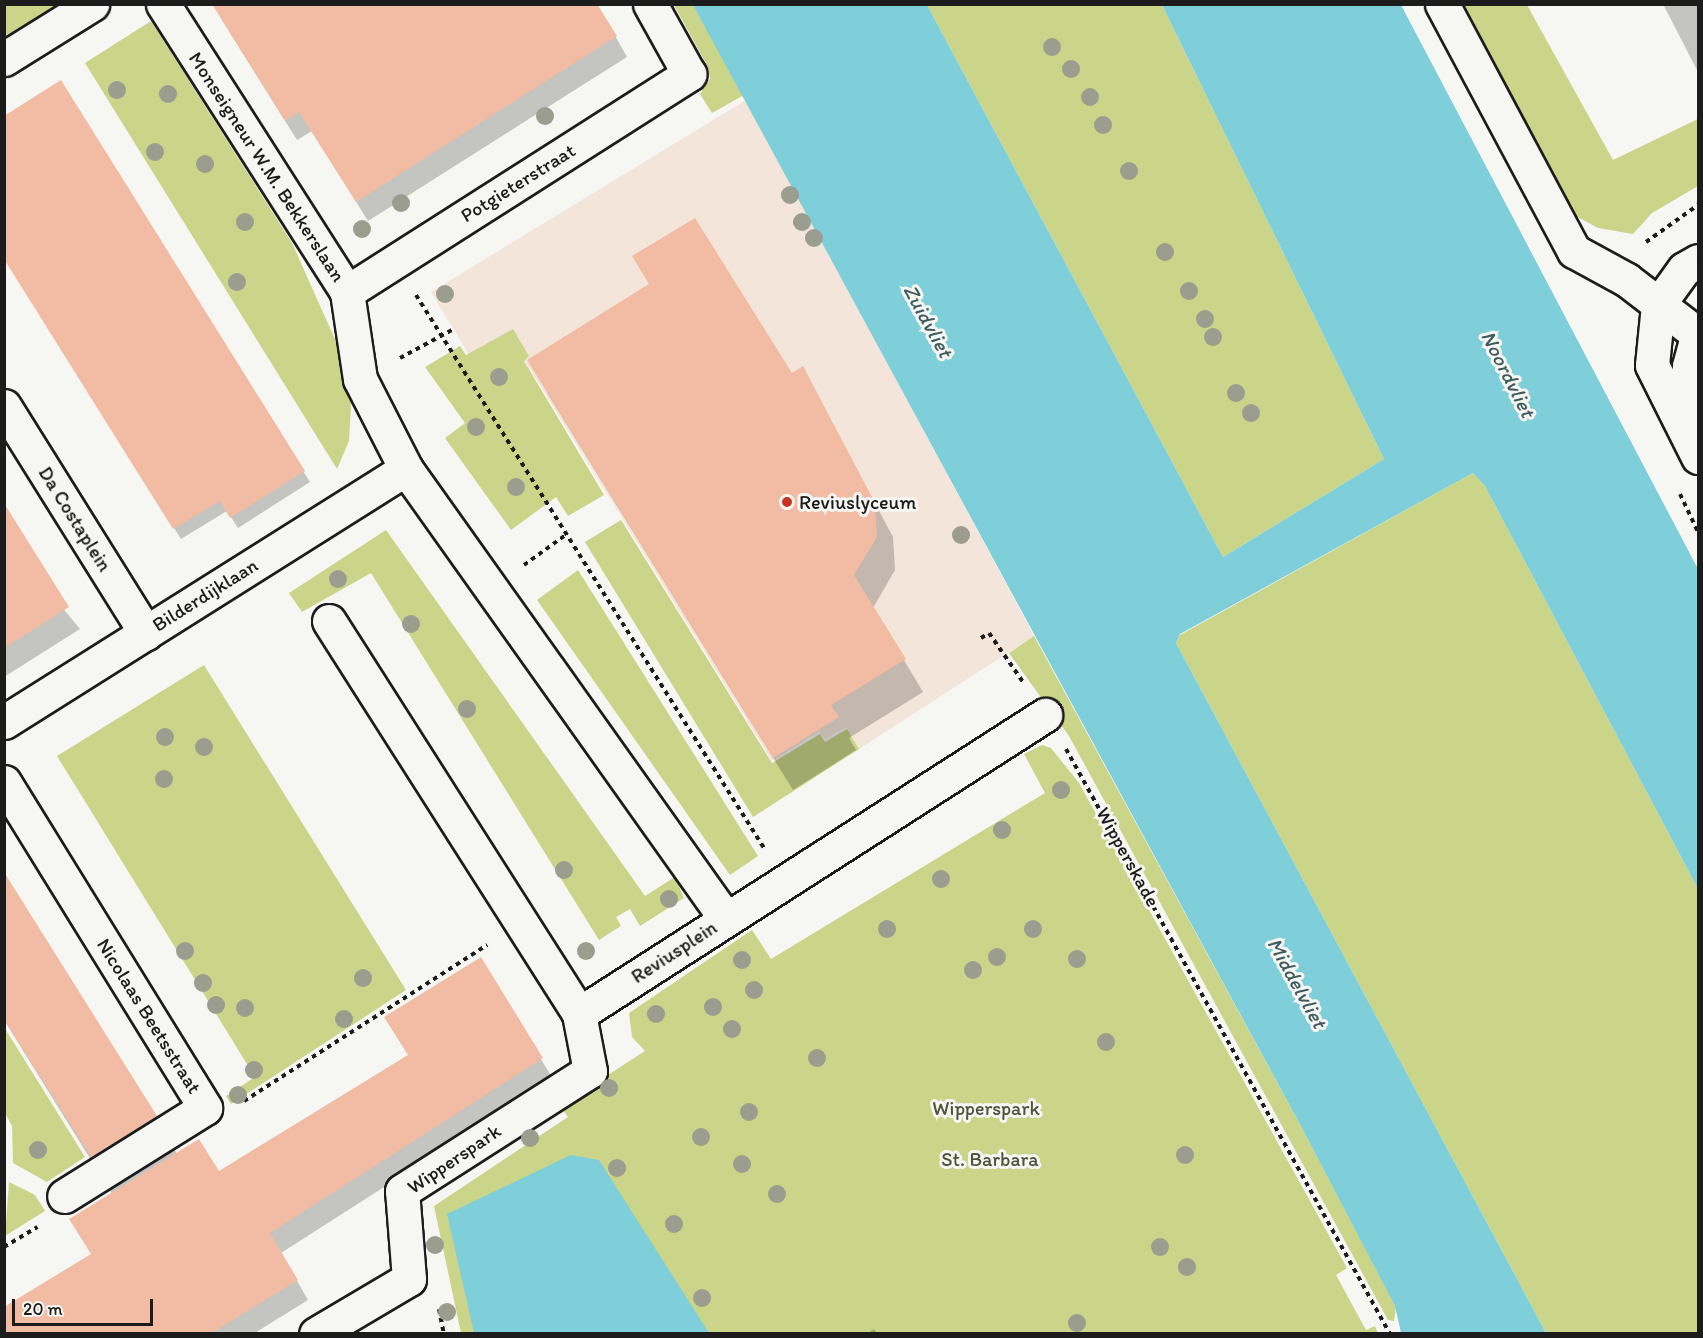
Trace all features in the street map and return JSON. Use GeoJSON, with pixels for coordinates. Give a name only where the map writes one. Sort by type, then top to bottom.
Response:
{"type":"FeatureCollection","features":[{"type":"Feature","properties":{"kind":"street"},"geometry":{"type":"LineString","coordinates":[[4,59],[92,4]]}},
{"type":"Feature","properties":{"kind":"street","name":"Monseigneur W.M. Bekkerslaan"},"geometry":{"type":"LineString","coordinates":[[163,4],[347,292],[360,379],[406,469]]}},
{"type":"Feature","properties":{"kind":"street","name":"Potgieterstraat"},"geometry":{"type":"LineString","coordinates":[[347,292],[689,74],[650,4]]}},
{"type":"Feature","properties":{"kind":"street"},"geometry":{"type":"LineString","coordinates":[[1442,4],[1574,251],[1658,305],[1698,334],[1689,366],[1693,442]]}},
{"type":"Feature","properties":{"kind":"street"},"geometry":{"type":"LineString","coordinates":[[1693,442],[1653,364],[1658,305],[1684,269],[1698,261]]}},
{"type":"Feature","properties":{"kind":"street","name":"Da Costaplein"},"geometry":{"type":"LineString","coordinates":[[4,406],[146,633]]}},
{"type":"Feature","properties":{"kind":"street","name":"Reviusplein"},"geometry":{"type":"LineString","coordinates":[[406,469],[493,588],[726,919],[579,1014]]}},
{"type":"Feature","properties":{"kind":"street","name":"Bilderdijklaan"},"geometry":{"type":"LineString","coordinates":[[4,722],[406,469]]}},
{"type":"Feature","properties":{"kind":"street"},"geometry":{"type":"LineString","coordinates":[[329,621],[579,1014]]}},
{"type":"Feature","properties":{"kind":"street"},"geometry":{"type":"LineString","coordinates":[[726,919],[1045,715]]}},
{"type":"Feature","properties":{"kind":"street","name":"Nicolaas Beetsstraat"},"geometry":{"type":"LineString","coordinates":[[4,782],[205,1108],[64,1196]]}},
{"type":"Feature","properties":{"kind":"street","name":"Wipperspark"},"geometry":{"type":"LineString","coordinates":[[316,1334],[409,1279],[402,1191],[590,1071],[579,1014]]}},
{"type":"Feature","properties":{"kind":"path"},"geometry":{"type":"LineString","coordinates":[[395,261],[785,882]]}},
{"type":"Feature","properties":{"kind":"path"},"geometry":{"type":"LineString","coordinates":[[360,379],[452,330]]}},
{"type":"Feature","properties":{"kind":"path"},"geometry":{"type":"LineString","coordinates":[[493,588],[567,534]]}},
{"type":"Feature","properties":{"kind":"path","name":"Wipperskade"},"geometry":{"type":"LineString","coordinates":[[981,638],[989,633],[1045,715],[1390,1334]]}},
{"type":"Feature","properties":{"kind":"path"},"geometry":{"type":"LineString","coordinates":[[205,1108],[213,1121],[521,923]]}},
{"type":"Feature","properties":{"kind":"shaded area","name":"Reviuslyceum"},"geometry":{"type":"Polygon","coordinates":[[[746,100],[1034,636],[859,749],[846,727],[825,739],[819,731],[772,761],[515,345],[477,368],[431,292],[746,100]]]}},
{"type":"Feature","properties":{"kind":"green space"},"geometry":{"type":"Polygon","coordinates":[[[5,5],[59,5],[5,41],[5,5]]]}},
{"type":"Feature","properties":{"kind":"green space"},"geometry":{"type":"Polygon","coordinates":[[[674,5],[693,5],[744,95],[712,113],[700,94],[710,79],[708,67],[674,5]]]}},
{"type":"Feature","properties":{"kind":"green space"},"geometry":{"type":"Polygon","coordinates":[[[927,5],[1162,5],[1384,459],[1223,557],[927,5]]]}},
{"type":"Feature","properties":{"kind":"green space"},"geometry":{"type":"Polygon","coordinates":[[[1460,5],[1527,5],[1613,160],[1698,119],[1698,186],[1652,213],[1633,234],[1598,228],[1572,214],[1460,5]]]}},
{"type":"Feature","properties":{"kind":"green space"},"geometry":{"type":"Polygon","coordinates":[[[151,21],[292,243],[338,346],[351,405],[349,441],[337,469],[85,63],[151,21]]]}},
{"type":"Feature","properties":{"kind":"green space"},"geometry":{"type":"Polygon","coordinates":[[[513,329],[529,356],[524,361],[604,495],[568,516],[556,497],[511,530],[445,438],[465,423],[425,367],[460,346],[466,355],[513,329]]]}},
{"type":"Feature","properties":{"kind":"green space"},"geometry":{"type":"Polygon","coordinates":[[[1473,473],[1485,486],[1698,889],[1698,1333],[1546,1333],[1176,643],[1180,635],[1473,473]]]}},
{"type":"Feature","properties":{"kind":"green space"},"geometry":{"type":"Polygon","coordinates":[[[621,520],[772,763],[820,734],[825,742],[847,729],[859,749],[753,817],[585,542],[621,520]]]}},
{"type":"Feature","properties":{"kind":"green space"},"geometry":{"type":"Polygon","coordinates":[[[386,530],[645,896],[675,877],[684,898],[640,926],[630,909],[616,917],[621,926],[599,940],[371,573],[302,612],[289,593],[386,530]]]}},
{"type":"Feature","properties":{"kind":"green space"},"geometry":{"type":"Polygon","coordinates":[[[578,570],[758,856],[730,875],[537,600],[578,570]]]}},
{"type":"Feature","properties":{"kind":"green space"},"geometry":{"type":"Polygon","coordinates":[[[1034,636],[1303,1130],[1396,1307],[1394,1321],[1388,1320],[1069,736],[1009,653],[1034,636]]]}},
{"type":"Feature","properties":{"kind":"green space"},"geometry":{"type":"Polygon","coordinates":[[[204,665],[406,990],[231,1104],[226,1096],[255,1077],[57,756],[204,665]]]}},
{"type":"Feature","properties":{"kind":"green space","name":"Wipperspark"},"geometry":{"type":"Polygon","coordinates":[[[1042,745],[1051,748],[1079,783],[1347,1268],[1336,1275],[1366,1330],[1375,1326],[1378,1333],[461,1333],[434,1206],[568,1117],[560,1106],[645,1051],[632,1037],[629,1013],[752,930],[771,959],[1045,793],[1024,754],[1042,745]]]}},
{"type":"Feature","properties":{"kind":"green space"},"geometry":{"type":"Polygon","coordinates":[[[4,1027],[85,1157],[47,1182],[13,1163],[12,1126],[5,1113],[4,1027]]]}},
{"type":"Feature","properties":{"kind":"green space"},"geometry":{"type":"Polygon","coordinates":[[[9,1182],[35,1195],[45,1211],[5,1236],[9,1182]]]}},
{"type":"Feature","properties":{"kind":"water"},"geometry":{"type":"Polygon","coordinates":[[[693,5],[927,5],[1223,557],[1384,459],[1162,5],[1401,5],[1698,569],[1698,889],[1485,486],[1473,473],[1180,634],[1176,643],[1546,1333],[1401,1333],[1395,1306],[1303,1130],[693,5]]]}},
{"type":"Feature","properties":{"kind":"water"},"geometry":{"type":"Polygon","coordinates":[[[571,1155],[599,1160],[709,1333],[474,1333],[447,1214],[571,1155]]]}},
{"type":"Feature","properties":{"kind":"building"},"geometry":{"type":"Polygon","coordinates":[[[212,4],[597,4],[617,36],[356,202],[299,112],[285,121],[212,4]]]}},
{"type":"Feature","properties":{"kind":"building"},"geometry":{"type":"Polygon","coordinates":[[[61,80],[305,471],[230,518],[220,501],[173,529],[4,259],[4,116],[61,80]]]}},
{"type":"Feature","properties":{"kind":"building"},"geometry":{"type":"Polygon","coordinates":[[[695,218],[792,373],[803,366],[875,503],[877,537],[854,575],[906,659],[831,705],[839,717],[773,758],[527,360],[649,284],[632,256],[695,218]]]}},
{"type":"Feature","properties":{"kind":"building"},"geometry":{"type":"Polygon","coordinates":[[[4,503],[69,607],[4,648],[4,503]]]}},
{"type":"Feature","properties":{"kind":"building"},"geometry":{"type":"Polygon","coordinates":[[[4,872],[157,1116],[91,1157],[4,1019],[4,872]]]}},
{"type":"Feature","properties":{"kind":"building"},"geometry":{"type":"Polygon","coordinates":[[[481,957],[543,1058],[270,1233],[298,1280],[210,1334],[4,1334],[4,1307],[91,1254],[69,1219],[199,1139],[219,1171],[408,1055],[384,1017],[481,957]]]}},
{"type":"Feature","properties":{"kind":"place","name":"Reviuslyceum"},"geometry":{"type":"Point","coordinates":[787,502]}},
{"type":"Feature","properties":{"kind":"water label","name":"Zuidvliet"},"geometry":{"type":"Point","coordinates":[928,321]}},
{"type":"Feature","properties":{"kind":"water label","name":"Noordvliet"},"geometry":{"type":"Point","coordinates":[1508,374]}},
{"type":"Feature","properties":{"kind":"water label","name":"Middelvliet"},"geometry":{"type":"Point","coordinates":[1297,983]}},
{"type":"Feature","properties":{"kind":"park label","name":"St. Barbara"},"geometry":{"type":"Point","coordinates":[990,1159]}}]}
